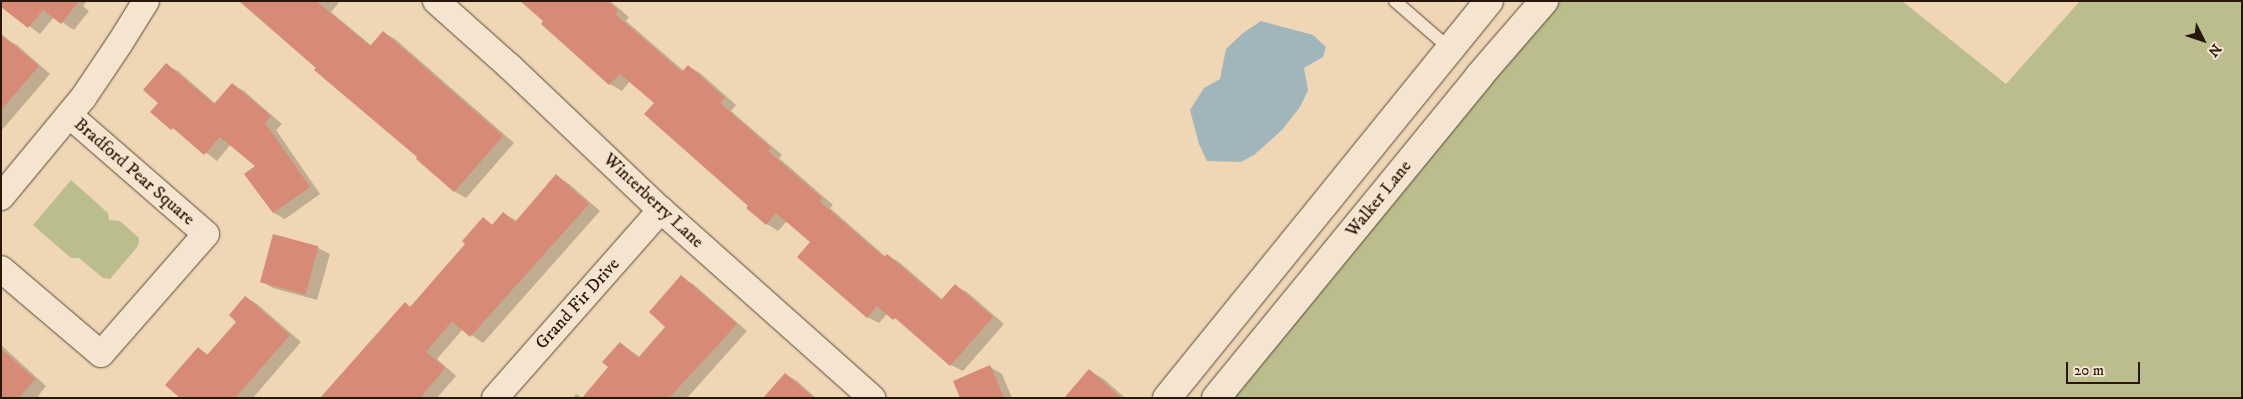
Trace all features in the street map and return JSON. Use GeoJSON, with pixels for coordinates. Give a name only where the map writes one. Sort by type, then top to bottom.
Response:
{"type":"FeatureCollection","features":[{"type":"Feature","properties":{"kind":"street"},"geometry":{"type":"LineString","coordinates":[[1,197],[69,115],[120,43],[146,1]]}},
{"type":"Feature","properties":{"kind":"street","name":"Winterberry Lane"},"geometry":{"type":"LineString","coordinates":[[436,1],[509,66],[661,210],[872,398]]}},
{"type":"Feature","properties":{"kind":"street"},"geometry":{"type":"LineString","coordinates":[[1167,398],[1489,1]]}},
{"type":"Feature","properties":{"kind":"street","name":"Walker Lane"},"geometry":{"type":"LineString","coordinates":[[1216,398],[1480,75],[1544,1]]}},
{"type":"Feature","properties":{"kind":"street"},"geometry":{"type":"LineString","coordinates":[[1449,48],[1480,75]]}},
{"type":"Feature","properties":{"kind":"street","name":"Bradford Pear Square"},"geometry":{"type":"LineString","coordinates":[[1,269],[101,354],[206,234],[69,115]]}},
{"type":"Feature","properties":{"kind":"street","name":"Grand Fir Drive"},"geometry":{"type":"LineString","coordinates":[[495,398],[661,210]]}},
{"type":"Feature","properties":{"kind":"lane"},"geometry":{"type":"LineString","coordinates":[[1395,1],[1449,48]]}},
{"type":"Feature","properties":{"kind":"green space"},"geometry":{"type":"Polygon","coordinates":[[[1549,1],[1902,1],[2006,84],[2080,1],[2242,1],[2242,398],[1217,398],[1549,1]]]}},
{"type":"Feature","properties":{"kind":"green space"},"geometry":{"type":"Polygon","coordinates":[[[71,180],[108,213],[109,220],[120,221],[139,238],[138,246],[110,279],[103,278],[79,258],[71,258],[33,225],[71,180]]]}},
{"type":"Feature","properties":{"kind":"water"},"geometry":{"type":"Polygon","coordinates":[[[1261,21],[1313,35],[1326,47],[1323,57],[1304,68],[1308,90],[1300,107],[1282,130],[1254,155],[1241,162],[1207,161],[1199,144],[1190,110],[1204,88],[1220,79],[1226,49],[1243,33],[1261,21]]]}},
{"type":"Feature","properties":{"kind":"building"},"geometry":{"type":"Polygon","coordinates":[[[1,1],[79,1],[61,24],[43,10],[28,28],[1,7],[1,1]]]}},
{"type":"Feature","properties":{"kind":"building"},"geometry":{"type":"Polygon","coordinates":[[[239,1],[316,1],[370,46],[383,31],[503,136],[454,192],[416,159],[417,157],[314,70],[316,68],[239,1]]]}},
{"type":"Feature","properties":{"kind":"building"},"geometry":{"type":"Polygon","coordinates":[[[520,1],[608,1],[618,10],[615,14],[682,72],[688,65],[725,98],[720,103],[771,148],[768,151],[822,198],[819,201],[884,257],[887,254],[941,300],[955,284],[993,317],[950,366],[895,318],[893,320],[877,306],[867,318],[797,257],[810,242],[776,213],[766,225],[746,208],[748,206],[644,114],[654,103],[620,74],[609,85],[541,24],[543,21],[520,1]]]}},
{"type":"Feature","properties":{"kind":"building"},"geometry":{"type":"Polygon","coordinates":[[[1,34],[39,66],[1,110],[1,34]]]}},
{"type":"Feature","properties":{"kind":"building"},"geometry":{"type":"Polygon","coordinates":[[[166,63],[214,104],[232,83],[271,116],[265,123],[310,187],[273,213],[244,174],[255,166],[220,137],[204,155],[173,128],[171,130],[150,112],[158,103],[143,90],[166,63]]]}},
{"type":"Feature","properties":{"kind":"building"},"geometry":{"type":"Polygon","coordinates":[[[556,174],[589,204],[470,337],[452,321],[426,352],[445,368],[420,398],[320,398],[405,302],[410,307],[465,244],[462,241],[483,217],[492,225],[503,212],[515,222],[556,174]]]}},
{"type":"Feature","properties":{"kind":"building"},"geometry":{"type":"Polygon","coordinates":[[[273,234],[318,246],[305,294],[260,282],[273,234]]]}},
{"type":"Feature","properties":{"kind":"building"},"geometry":{"type":"Polygon","coordinates":[[[681,275],[737,324],[669,398],[582,398],[608,367],[602,362],[620,342],[638,358],[665,327],[649,312],[681,275]]]}},
{"type":"Feature","properties":{"kind":"building"},"geometry":{"type":"Polygon","coordinates":[[[245,296],[290,335],[235,398],[180,398],[165,385],[198,347],[207,355],[236,322],[229,315],[245,296]]]}},
{"type":"Feature","properties":{"kind":"building"},"geometry":{"type":"Polygon","coordinates":[[[1,349],[35,379],[19,398],[1,398],[1,349]]]}},
{"type":"Feature","properties":{"kind":"building"},"geometry":{"type":"Polygon","coordinates":[[[990,365],[1004,398],[960,398],[953,381],[990,365]]]}},
{"type":"Feature","properties":{"kind":"building"},"geometry":{"type":"Polygon","coordinates":[[[1089,369],[1121,398],[1064,398],[1089,369]]]}},
{"type":"Feature","properties":{"kind":"building"},"geometry":{"type":"Polygon","coordinates":[[[785,373],[814,398],[763,398],[785,373]]]}}]}
